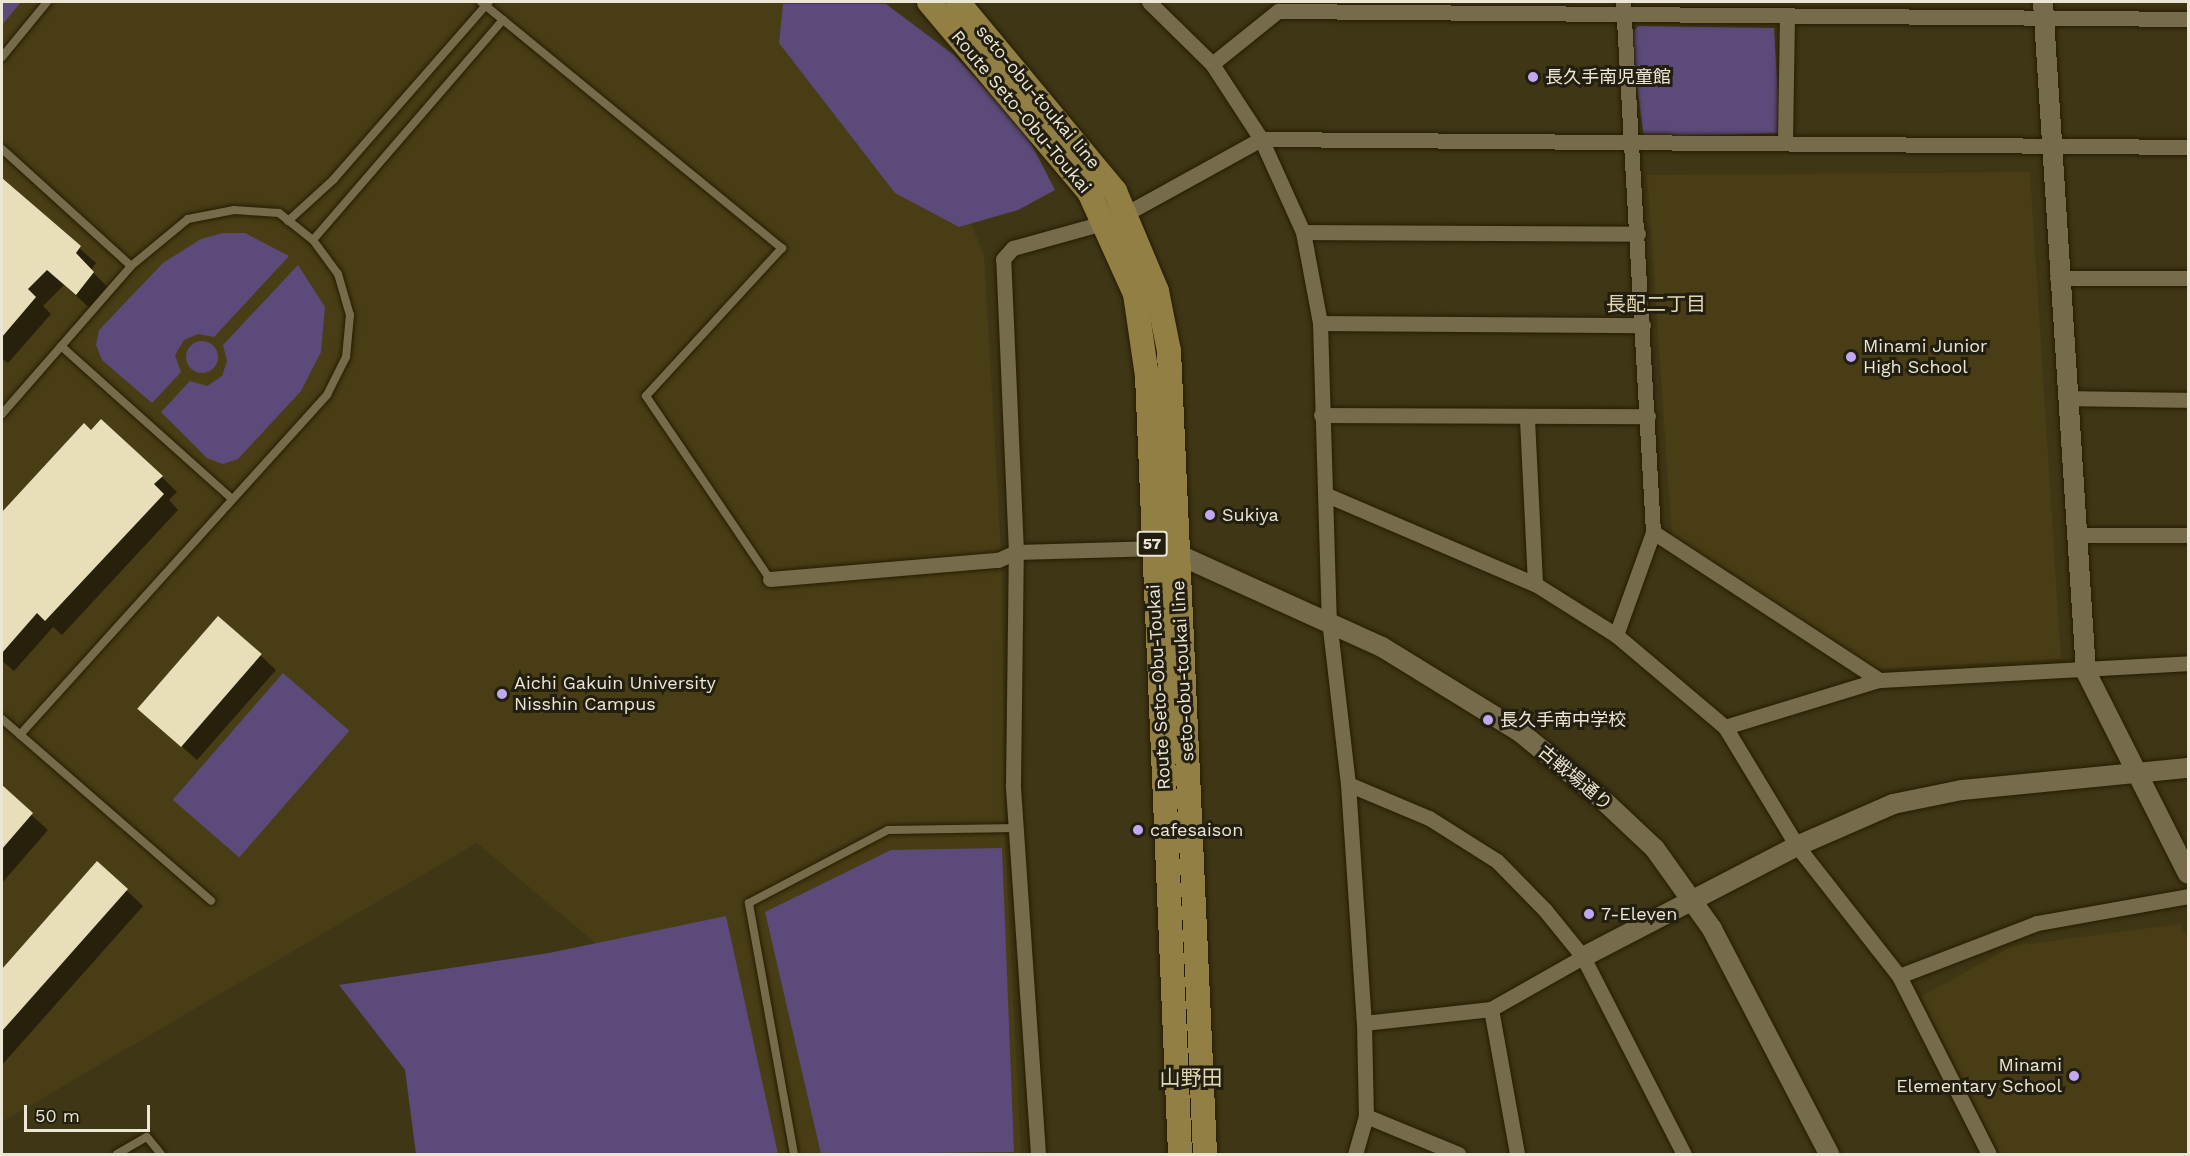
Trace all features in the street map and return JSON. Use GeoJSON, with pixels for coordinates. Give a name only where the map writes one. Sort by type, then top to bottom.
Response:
{"type":"FeatureCollection","features":[{"type":"Feature","properties":{"kind":"main road","name":"Route Seto-Obu-Toukai"},"geometry":{"type":"LineString","coordinates":[[929,2],[1075,173],[1117,217],[1142,327],[1180,1155]]}},
{"type":"Feature","properties":{"kind":"main road","name":"seto-obu-toukai line"},"geometry":{"type":"LineString","coordinates":[[958,2],[1094,163],[1117,217],[1156,291],[1169,351],[1205,1155]]}},
{"type":"Feature","properties":{"kind":"street"},"geometry":{"type":"LineString","coordinates":[[1149,2],[1212,64],[1261,139],[1303,232],[1320,323],[1329,620],[1348,784],[1364,1023],[1366,1116],[1355,1155]]}},
{"type":"Feature","properties":{"kind":"street"},"geometry":{"type":"LineString","coordinates":[[1212,64],[1278,6],[1623,7],[1787,16],[2044,10],[2188,19]]}},
{"type":"Feature","properties":{"kind":"street"},"geometry":{"type":"LineString","coordinates":[[1616,635],[1653,532],[1634,143],[1623,7]]}},
{"type":"Feature","properties":{"kind":"street"},"geometry":{"type":"LineString","coordinates":[[2044,10],[2053,146],[2057,278],[2086,672],[2188,874]]}},
{"type":"Feature","properties":{"kind":"street"},"geometry":{"type":"LineString","coordinates":[[1785,142],[1787,16]]}},
{"type":"Feature","properties":{"kind":"street"},"geometry":{"type":"LineString","coordinates":[[1038,1155],[1018,828],[1013,785],[1016,552],[1003,258],[1014,248],[1117,217],[1261,139],[2188,147]]}},
{"type":"Feature","properties":{"kind":"street"},"geometry":{"type":"LineString","coordinates":[[1303,232],[1638,234]]}},
{"type":"Feature","properties":{"kind":"street"},"geometry":{"type":"LineString","coordinates":[[2057,278],[2188,278]]}},
{"type":"Feature","properties":{"kind":"street"},"geometry":{"type":"LineString","coordinates":[[1320,323],[1642,325]]}},
{"type":"Feature","properties":{"kind":"street"},"geometry":{"type":"LineString","coordinates":[[2067,398],[2188,399]]}},
{"type":"Feature","properties":{"kind":"street"},"geometry":{"type":"LineString","coordinates":[[1321,415],[1527,419],[1648,416]]}},
{"type":"Feature","properties":{"kind":"street"},"geometry":{"type":"LineString","coordinates":[[1527,419],[1535,584]]}},
{"type":"Feature","properties":{"kind":"street"},"geometry":{"type":"LineString","coordinates":[[1327,495],[1535,584],[1616,635],[1725,727],[1797,846],[1899,976],[1989,1155]]}},
{"type":"Feature","properties":{"kind":"street"},"geometry":{"type":"LineString","coordinates":[[1653,532],[1879,680]]}},
{"type":"Feature","properties":{"kind":"street"},"geometry":{"type":"LineString","coordinates":[[2075,535],[2188,535]]}},
{"type":"Feature","properties":{"kind":"street"},"geometry":{"type":"LineString","coordinates":[[770,579],[998,560],[1016,552],[1152,545],[1177,554]]}},
{"type":"Feature","properties":{"kind":"street","name":"古戦場通り"},"geometry":{"type":"LineString","coordinates":[[1177,554],[1329,620],[1482,708],[1567,767],[1655,849],[1693,899],[1829,1155]]}},
{"type":"Feature","properties":{"kind":"street"},"geometry":{"type":"LineString","coordinates":[[1725,727],[1879,680],[2086,672],[2188,663]]}},
{"type":"Feature","properties":{"kind":"street"},"geometry":{"type":"LineString","coordinates":[[1364,1023],[1491,1009],[1693,899],[1797,846],[1893,804],[1962,790],[2188,768]]}},
{"type":"Feature","properties":{"kind":"street"},"geometry":{"type":"LineString","coordinates":[[1348,784],[1429,818],[1497,861],[1583,957],[1684,1155]]}},
{"type":"Feature","properties":{"kind":"street"},"geometry":{"type":"LineString","coordinates":[[1899,976],[2037,923],[2188,896]]}},
{"type":"Feature","properties":{"kind":"street"},"geometry":{"type":"LineString","coordinates":[[1491,1009],[1517,1155]]}},
{"type":"Feature","properties":{"kind":"street"},"geometry":{"type":"LineString","coordinates":[[1366,1116],[1439,1151],[1458,1155]]}},
{"type":"Feature","properties":{"kind":"lane"},"geometry":{"type":"LineString","coordinates":[[2,57],[47,2]]}},
{"type":"Feature","properties":{"kind":"lane"},"geometry":{"type":"LineString","coordinates":[[288,221],[333,180],[485,3],[503,21],[782,248],[646,396],[770,579]]}},
{"type":"Feature","properties":{"kind":"lane"},"geometry":{"type":"LineString","coordinates":[[313,240],[503,21]]}},
{"type":"Feature","properties":{"kind":"lane"},"geometry":{"type":"LineString","coordinates":[[2,149],[131,266]]}},
{"type":"Feature","properties":{"kind":"lane"},"geometry":{"type":"LineString","coordinates":[[2,414],[131,266],[188,219],[234,210],[279,213],[313,240],[338,274],[350,315],[346,357],[327,395],[21,735]]}},
{"type":"Feature","properties":{"kind":"lane"},"geometry":{"type":"LineString","coordinates":[[61,346],[232,499]]}},
{"type":"Feature","properties":{"kind":"lane"},"geometry":{"type":"LineString","coordinates":[[2,719],[211,901]]}},
{"type":"Feature","properties":{"kind":"lane"},"geometry":{"type":"LineString","coordinates":[[794,1155],[749,903],[888,830],[1018,828]]}},
{"type":"Feature","properties":{"kind":"lane"},"geometry":{"type":"LineString","coordinates":[[117,1155],[147,1137],[161,1155]]}},
{"type":"Feature","properties":{"kind":"shaded area","name":"Aichi Gakuin University Nisshin Campus"},"geometry":{"type":"Polygon","coordinates":[[[2,2],[880,2],[984,255],[1002,567],[1004,821],[1021,1154],[780,1154],[594,942],[477,843],[2,1122],[2,2]]]}},
{"type":"Feature","properties":{"kind":"shaded area"},"geometry":{"type":"Polygon","coordinates":[[[2,2],[21,2],[2,25],[2,2]]]}},
{"type":"Feature","properties":{"kind":"shaded area"},"geometry":{"type":"Polygon","coordinates":[[[783,4],[886,4],[954,55],[1024,130],[1055,190],[1018,210],[959,227],[895,193],[779,43],[783,4]]]}},
{"type":"Feature","properties":{"kind":"shaded area"},"geometry":{"type":"Polygon","coordinates":[[[1638,26],[1774,28],[1780,133],[1644,137],[1630,36],[1638,26]]]}},
{"type":"Feature","properties":{"kind":"shaded area","name":"Minami Junior High School"},"geometry":{"type":"Polygon","coordinates":[[[2030,172],[2061,659],[1874,669],[1672,538],[1647,175],[2030,172]]]}},
{"type":"Feature","properties":{"kind":"shaded area"},"geometry":{"type":"Polygon","coordinates":[[[223,233],[245,233],[289,256],[214,337],[198,334],[184,340],[175,355],[181,372],[152,403],[102,360],[96,345],[99,330],[163,263],[201,239],[223,233]]]}},
{"type":"Feature","properties":{"kind":"shaded area"},"geometry":{"type":"Polygon","coordinates":[[[298,265],[325,307],[321,352],[301,391],[238,459],[223,464],[207,458],[161,412],[190,381],[207,386],[222,376],[227,361],[223,345],[298,265]]]}},
{"type":"Feature","properties":{"kind":"shaded area"},"geometry":{"type":"Polygon","coordinates":[[[202,341],[213,346],[218,357],[213,368],[202,373],[191,368],[186,357],[191,346],[202,341]]]}},
{"type":"Feature","properties":{"kind":"shaded area"},"geometry":{"type":"Polygon","coordinates":[[[283,673],[349,731],[239,858],[173,800],[283,673]]]}},
{"type":"Feature","properties":{"kind":"shaded area"},"geometry":{"type":"Polygon","coordinates":[[[1002,848],[1014,1152],[821,1154],[765,912],[891,850],[1002,848]]]}},
{"type":"Feature","properties":{"kind":"shaded area"},"geometry":{"type":"Polygon","coordinates":[[[726,916],[778,1154],[416,1154],[405,1070],[339,985],[549,953],[726,916]]]}},
{"type":"Feature","properties":{"kind":"shaded area","name":"Minami Elementary School"},"geometry":{"type":"Polygon","coordinates":[[[2180,924],[2188,939],[2188,1154],[2000,1154],[1920,997],[2013,946],[2180,924]]]}},
{"type":"Feature","properties":{"kind":"building"},"geometry":{"type":"Polygon","coordinates":[[[2,178],[81,246],[76,253],[94,272],[76,295],[47,270],[28,289],[36,297],[2,337],[2,178]]]}},
{"type":"Feature","properties":{"kind":"building"},"geometry":{"type":"Polygon","coordinates":[[[101,419],[163,476],[154,484],[164,494],[45,621],[37,613],[2,653],[2,512],[84,423],[91,430],[101,419]]]}},
{"type":"Feature","properties":{"kind":"building"},"geometry":{"type":"Polygon","coordinates":[[[218,616],[262,654],[181,747],[137,709],[218,616]]]}},
{"type":"Feature","properties":{"kind":"building"},"geometry":{"type":"Polygon","coordinates":[[[2,785],[33,813],[2,849],[2,785]]]}},
{"type":"Feature","properties":{"kind":"building"},"geometry":{"type":"Polygon","coordinates":[[[97,861],[128,889],[2,1031],[2,969],[97,861]]]}},
{"type":"Feature","properties":{"kind":"place","name":"長久手南児童館"},"geometry":{"type":"Point","coordinates":[1533,77]}},
{"type":"Feature","properties":{"kind":"place","name":"Minami Junior High School"},"geometry":{"type":"Point","coordinates":[1851,357]}},
{"type":"Feature","properties":{"kind":"place","name":"Sukiya"},"geometry":{"type":"Point","coordinates":[1210,515]}},
{"type":"Feature","properties":{"kind":"place","name":"Aichi Gakuin University Nisshin Campus"},"geometry":{"type":"Point","coordinates":[502,694]}},
{"type":"Feature","properties":{"kind":"place","name":"長久手南中学校"},"geometry":{"type":"Point","coordinates":[1488,720]}},
{"type":"Feature","properties":{"kind":"place","name":"cafesaison"},"geometry":{"type":"Point","coordinates":[1138,830]}},
{"type":"Feature","properties":{"kind":"place","name":"7-Eleven"},"geometry":{"type":"Point","coordinates":[1589,914]}},
{"type":"Feature","properties":{"kind":"place","name":"Minami Elementary School"},"geometry":{"type":"Point","coordinates":[2074,1076]}},
{"type":"Feature","properties":{"kind":"district","name":"長配二丁目"},"geometry":{"type":"Point","coordinates":[1656,304]}},
{"type":"Feature","properties":{"kind":"district","name":"山野田"},"geometry":{"type":"Point","coordinates":[1191,1078]}}]}
